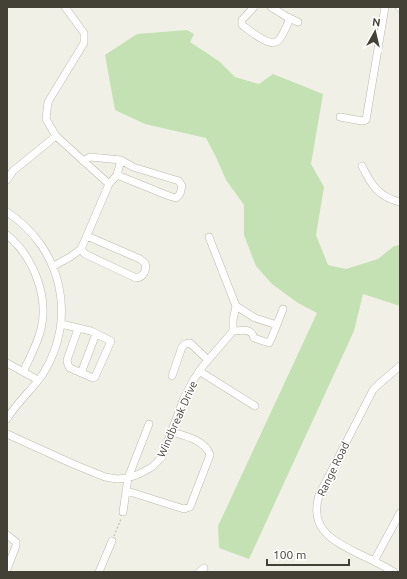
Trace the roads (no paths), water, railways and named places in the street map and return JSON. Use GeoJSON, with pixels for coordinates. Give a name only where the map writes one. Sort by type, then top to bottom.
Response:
{"type":"FeatureCollection","features":[{"type":"Feature","properties":{"kind":"street"},"geometry":{"type":"LineString","coordinates":[[65,7],[84,32],[84,44],[48,102],[46,119],[56,136],[109,184]]}},
{"type":"Feature","properties":{"kind":"street"},"geometry":{"type":"LineString","coordinates":[[254,7],[242,20],[242,25],[267,42],[273,43],[278,41],[290,18]]}},
{"type":"Feature","properties":{"kind":"street"},"geometry":{"type":"LineString","coordinates":[[271,7],[298,22]]}},
{"type":"Feature","properties":{"kind":"street"},"geometry":{"type":"LineString","coordinates":[[340,117],[362,121],[366,120],[385,7]]}},
{"type":"Feature","properties":{"kind":"street"},"geometry":{"type":"LineString","coordinates":[[7,180],[13,170],[56,136]]}},
{"type":"Feature","properties":{"kind":"street"},"geometry":{"type":"LineString","coordinates":[[83,161],[90,157],[121,160],[134,167],[179,181],[182,186],[180,194],[176,198],[117,175]]}},
{"type":"Feature","properties":{"kind":"street"},"geometry":{"type":"LineString","coordinates":[[54,266],[81,249],[109,184],[117,175],[121,160]]}},
{"type":"Feature","properties":{"kind":"street"},"geometry":{"type":"LineString","coordinates":[[362,166],[370,183],[379,192],[400,202]]}},
{"type":"Feature","properties":{"kind":"street"},"geometry":{"type":"LineString","coordinates":[[7,212],[29,229],[54,266],[58,277],[61,300],[61,324],[57,342],[50,360],[38,380],[17,405],[7,420]]}},
{"type":"Feature","properties":{"kind":"street"},"geometry":{"type":"LineString","coordinates":[[7,235],[20,248],[29,261],[41,290],[43,308],[42,327],[35,350],[23,372]]}},
{"type":"Feature","properties":{"kind":"street"},"geometry":{"type":"LineString","coordinates":[[81,249],[85,254],[136,278],[140,278],[147,268],[145,262],[140,259],[87,236]]}},
{"type":"Feature","properties":{"kind":"street"},"geometry":{"type":"LineString","coordinates":[[209,237],[236,306],[233,320],[233,331],[248,330],[253,333],[254,338],[269,343],[283,309]]}},
{"type":"Feature","properties":{"kind":"street"},"geometry":{"type":"LineString","coordinates":[[236,306],[255,318],[277,325]]}},
{"type":"Feature","properties":{"kind":"street"},"geometry":{"type":"LineString","coordinates":[[248,330],[255,318]]}},
{"type":"Feature","properties":{"kind":"street"},"geometry":{"type":"LineString","coordinates":[[61,324],[96,334],[110,340],[111,343],[95,377],[93,378],[70,368],[68,365],[68,360],[78,329]]}},
{"type":"Feature","properties":{"kind":"street","name":"Windbreak Drive"},"geometry":{"type":"LineString","coordinates":[[7,434],[105,477],[117,479],[128,478],[152,467],[162,457],[184,398],[199,371],[233,331]]}},
{"type":"Feature","properties":{"kind":"street"},"geometry":{"type":"LineString","coordinates":[[80,373],[96,334]]}},
{"type":"Feature","properties":{"kind":"street"},"geometry":{"type":"LineString","coordinates":[[172,376],[182,347],[185,344],[190,343],[208,360]]}},
{"type":"Feature","properties":{"kind":"street"},"geometry":{"type":"LineString","coordinates":[[7,363],[38,380]]}},
{"type":"Feature","properties":{"kind":"street","name":"Range Road"},"geometry":{"type":"LineString","coordinates":[[394,572],[337,543],[329,537],[319,523],[316,504],[319,495],[373,390],[400,366]]}},
{"type":"Feature","properties":{"kind":"street"},"geometry":{"type":"LineString","coordinates":[[199,371],[255,406]]}},
{"type":"Feature","properties":{"kind":"street","name":"Windbreak Drive"},"geometry":{"type":"LineString","coordinates":[[123,512],[128,478],[149,424]]}},
{"type":"Feature","properties":{"kind":"street"},"geometry":{"type":"LineString","coordinates":[[127,491],[184,509],[190,507],[210,455],[208,449],[195,440],[172,432]]}},
{"type":"Feature","properties":{"kind":"street"},"geometry":{"type":"LineString","coordinates":[[374,561],[400,513]]}},
{"type":"Feature","properties":{"kind":"street"},"geometry":{"type":"LineString","coordinates":[[7,535],[16,542],[16,546],[9,560],[7,569]]}},
{"type":"Feature","properties":{"kind":"street"},"geometry":{"type":"LineString","coordinates":[[99,572],[112,541]]}}]}
